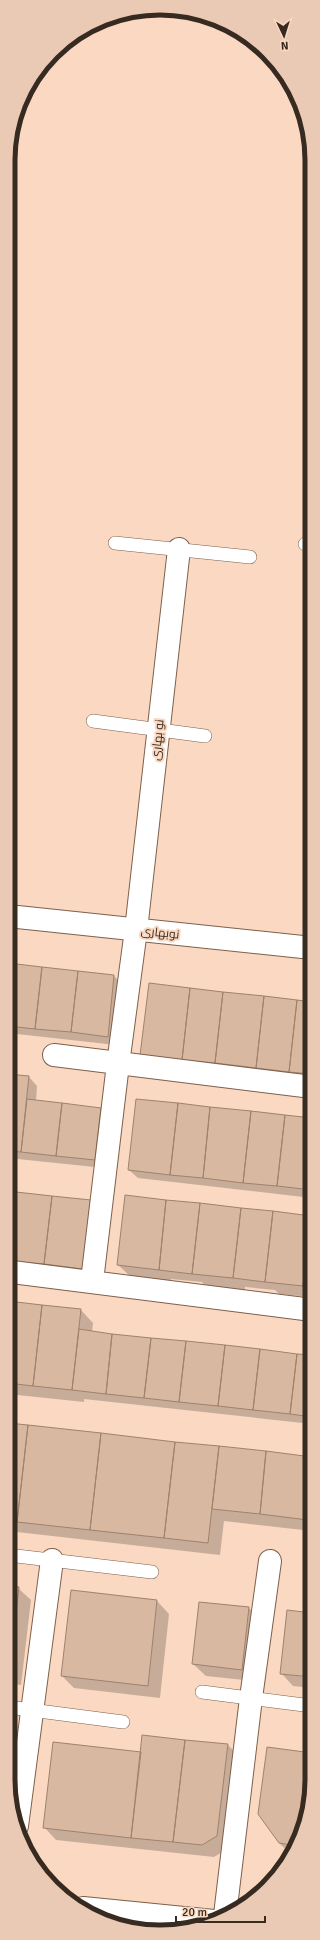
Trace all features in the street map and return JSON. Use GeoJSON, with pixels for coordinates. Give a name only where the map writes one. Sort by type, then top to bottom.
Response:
{"type":"FeatureCollection","features":[{"type":"Feature","properties":{"kind":"street","name":"نو بهاری"},"geometry":{"type":"LineString","coordinates":[[92,1282],[118,1064],[136,930],[179,549]]}},
{"type":"Feature","properties":{"kind":"street","name":"نوبهاری"},"geometry":{"type":"LineString","coordinates":[[15,917],[305,947]]}},
{"type":"Feature","properties":{"kind":"street"},"geometry":{"type":"LineString","coordinates":[[54,1055],[305,1086]]}},
{"type":"Feature","properties":{"kind":"street"},"geometry":{"type":"LineString","coordinates":[[15,1272],[305,1309]]}},
{"type":"Feature","properties":{"kind":"street"},"geometry":{"type":"LineString","coordinates":[[19,1812],[52,1560]]}},
{"type":"Feature","properties":{"kind":"street"},"geometry":{"type":"LineString","coordinates":[[226,1909],[251,1698],[270,1561]]}},
{"type":"Feature","properties":{"kind":"street"},"geometry":{"type":"LineString","coordinates":[[94,1909],[199,1920]]}},
{"type":"Feature","properties":{"kind":"lane"},"geometry":{"type":"LineString","coordinates":[[114,543],[250,557]]}},
{"type":"Feature","properties":{"kind":"lane"},"geometry":{"type":"LineString","coordinates":[[94,721],[159,731],[205,736]]}},
{"type":"Feature","properties":{"kind":"lane"},"geometry":{"type":"LineString","coordinates":[[15,1556],[152,1572]]}},
{"type":"Feature","properties":{"kind":"lane"},"geometry":{"type":"LineString","coordinates":[[202,1692],[305,1705]]}},
{"type":"Feature","properties":{"kind":"lane"},"geometry":{"type":"LineString","coordinates":[[15,1708],[123,1722]]}},
{"type":"Feature","properties":{"kind":"building"},"geometry":{"type":"Polygon","coordinates":[[[15,964],[42,967],[35,1029],[15,1027],[15,964]]]}},
{"type":"Feature","properties":{"kind":"building"},"geometry":{"type":"Polygon","coordinates":[[[42,967],[78,971],[71,1032],[35,1029],[42,967]]]}},
{"type":"Feature","properties":{"kind":"building"},"geometry":{"type":"Polygon","coordinates":[[[78,971],[114,975],[108,1037],[71,1032],[78,971]]]}},
{"type":"Feature","properties":{"kind":"building"},"geometry":{"type":"Polygon","coordinates":[[[149,983],[190,988],[182,1060],[140,1055],[149,983]]]}},
{"type":"Feature","properties":{"kind":"building"},"geometry":{"type":"Polygon","coordinates":[[[190,988],[223,992],[215,1063],[182,1060],[190,988]]]}},
{"type":"Feature","properties":{"kind":"building"},"geometry":{"type":"Polygon","coordinates":[[[223,992],[264,996],[256,1068],[215,1063],[223,992]]]}},
{"type":"Feature","properties":{"kind":"building"},"geometry":{"type":"Polygon","coordinates":[[[264,996],[297,1000],[289,1072],[256,1068],[264,996]]]}},
{"type":"Feature","properties":{"kind":"building"},"geometry":{"type":"Polygon","coordinates":[[[297,1000],[305,1001],[305,1073],[289,1072],[297,1000]]]}},
{"type":"Feature","properties":{"kind":"building"},"geometry":{"type":"Polygon","coordinates":[[[15,1075],[29,1076],[21,1152],[15,1152],[15,1075]]]}},
{"type":"Feature","properties":{"kind":"building"},"geometry":{"type":"Polygon","coordinates":[[[27,1099],[62,1103],[56,1156],[21,1152],[27,1099]]]}},
{"type":"Feature","properties":{"kind":"building"},"geometry":{"type":"Polygon","coordinates":[[[136,1099],[178,1103],[170,1175],[128,1170],[136,1099]]]}},
{"type":"Feature","properties":{"kind":"building"},"geometry":{"type":"Polygon","coordinates":[[[62,1103],[101,1108],[95,1160],[56,1156],[62,1103]]]}},
{"type":"Feature","properties":{"kind":"building"},"geometry":{"type":"Polygon","coordinates":[[[178,1103],[210,1107],[203,1178],[170,1175],[178,1103]]]}},
{"type":"Feature","properties":{"kind":"building"},"geometry":{"type":"Polygon","coordinates":[[[210,1107],[251,1111],[243,1183],[203,1178],[210,1107]]]}},
{"type":"Feature","properties":{"kind":"building"},"geometry":{"type":"Polygon","coordinates":[[[251,1111],[285,1115],[277,1186],[243,1183],[251,1111]]]}},
{"type":"Feature","properties":{"kind":"building"},"geometry":{"type":"Polygon","coordinates":[[[285,1115],[305,1117],[305,1189],[277,1186],[285,1115]]]}},
{"type":"Feature","properties":{"kind":"building"},"geometry":{"type":"Polygon","coordinates":[[[16,1192],[52,1196],[44,1264],[15,1262],[16,1192]]]}},
{"type":"Feature","properties":{"kind":"building"},"geometry":{"type":"Polygon","coordinates":[[[125,1195],[166,1200],[159,1270],[117,1265],[125,1195]]]}},
{"type":"Feature","properties":{"kind":"building"},"geometry":{"type":"Polygon","coordinates":[[[52,1196],[91,1200],[83,1269],[44,1264],[52,1196]]]}},
{"type":"Feature","properties":{"kind":"building"},"geometry":{"type":"Polygon","coordinates":[[[166,1200],[200,1203],[192,1274],[159,1270],[166,1200]]]}},
{"type":"Feature","properties":{"kind":"building"},"geometry":{"type":"Polygon","coordinates":[[[200,1203],[241,1208],[233,1278],[192,1274],[200,1203]]]}},
{"type":"Feature","properties":{"kind":"building"},"geometry":{"type":"Polygon","coordinates":[[[241,1208],[273,1211],[265,1282],[233,1278],[241,1208]]]}},
{"type":"Feature","properties":{"kind":"building"},"geometry":{"type":"Polygon","coordinates":[[[273,1211],[305,1215],[305,1268],[303,1286],[265,1282],[273,1211]]]}},
{"type":"Feature","properties":{"kind":"building"},"geometry":{"type":"Polygon","coordinates":[[[305,1268],[305,1286],[303,1286],[305,1268]]]}},
{"type":"Feature","properties":{"kind":"building"},"geometry":{"type":"Polygon","coordinates":[[[15,1302],[42,1305],[33,1386],[15,1384],[15,1302]]]}},
{"type":"Feature","properties":{"kind":"building"},"geometry":{"type":"Polygon","coordinates":[[[42,1305],[81,1309],[72,1390],[33,1386],[42,1305]]]}},
{"type":"Feature","properties":{"kind":"building"},"geometry":{"type":"Polygon","coordinates":[[[79,1329],[112,1334],[106,1394],[72,1390],[79,1329]]]}},
{"type":"Feature","properties":{"kind":"building"},"geometry":{"type":"Polygon","coordinates":[[[112,1334],[151,1338],[144,1398],[106,1394],[112,1334]]]}},
{"type":"Feature","properties":{"kind":"building"},"geometry":{"type":"Polygon","coordinates":[[[151,1338],[186,1341],[179,1402],[144,1398],[151,1338]]]}},
{"type":"Feature","properties":{"kind":"building"},"geometry":{"type":"Polygon","coordinates":[[[186,1341],[225,1345],[218,1406],[179,1402],[186,1341]]]}},
{"type":"Feature","properties":{"kind":"building"},"geometry":{"type":"Polygon","coordinates":[[[225,1345],[260,1349],[253,1410],[218,1406],[225,1345]]]}},
{"type":"Feature","properties":{"kind":"building"},"geometry":{"type":"Polygon","coordinates":[[[260,1349],[297,1354],[290,1414],[253,1410],[260,1349]]]}},
{"type":"Feature","properties":{"kind":"building"},"geometry":{"type":"Polygon","coordinates":[[[297,1354],[305,1355],[305,1416],[290,1414],[297,1354]]]}},
{"type":"Feature","properties":{"kind":"building"},"geometry":{"type":"Polygon","coordinates":[[[15,1424],[28,1425],[17,1522],[15,1522],[15,1424]]]}},
{"type":"Feature","properties":{"kind":"building"},"geometry":{"type":"Polygon","coordinates":[[[28,1425],[101,1433],[90,1530],[17,1522],[28,1425]]]}},
{"type":"Feature","properties":{"kind":"building"},"geometry":{"type":"Polygon","coordinates":[[[101,1433],[175,1442],[164,1538],[90,1530],[101,1433]]]}},
{"type":"Feature","properties":{"kind":"building"},"geometry":{"type":"Polygon","coordinates":[[[175,1442],[219,1446],[208,1543],[164,1538],[175,1442]]]}},
{"type":"Feature","properties":{"kind":"building"},"geometry":{"type":"Polygon","coordinates":[[[219,1446],[266,1451],[260,1514],[212,1509],[219,1446]]]}},
{"type":"Feature","properties":{"kind":"building"},"geometry":{"type":"Polygon","coordinates":[[[266,1451],[305,1456],[305,1520],[260,1514],[266,1451]]]}},
{"type":"Feature","properties":{"kind":"building"},"geometry":{"type":"Polygon","coordinates":[[[15,1587],[19,1587],[15,1621],[15,1587]]]}},
{"type":"Feature","properties":{"kind":"building"},"geometry":{"type":"Polygon","coordinates":[[[71,1590],[157,1600],[148,1686],[61,1676],[71,1590]]]}},
{"type":"Feature","properties":{"kind":"building"},"geometry":{"type":"Polygon","coordinates":[[[199,1602],[249,1607],[242,1670],[192,1664],[199,1602]]]}},
{"type":"Feature","properties":{"kind":"building"},"geometry":{"type":"Polygon","coordinates":[[[287,1610],[305,1612],[305,1676],[280,1674],[287,1610]]]}},
{"type":"Feature","properties":{"kind":"building"},"geometry":{"type":"Polygon","coordinates":[[[142,1735],[185,1740],[173,1842],[131,1838],[142,1735]]]}},
{"type":"Feature","properties":{"kind":"building"},"geometry":{"type":"Polygon","coordinates":[[[185,1740],[228,1744],[217,1836],[202,1845],[173,1842],[185,1740]]]}},
{"type":"Feature","properties":{"kind":"building"},"geometry":{"type":"Polygon","coordinates":[[[53,1742],[141,1752],[131,1838],[43,1828],[53,1742]]]}},
{"type":"Feature","properties":{"kind":"building"},"geometry":{"type":"Polygon","coordinates":[[[267,1747],[305,1752],[304,1799],[300,1818],[290,1845],[279,1843],[258,1814],[267,1747]]]}}]}
